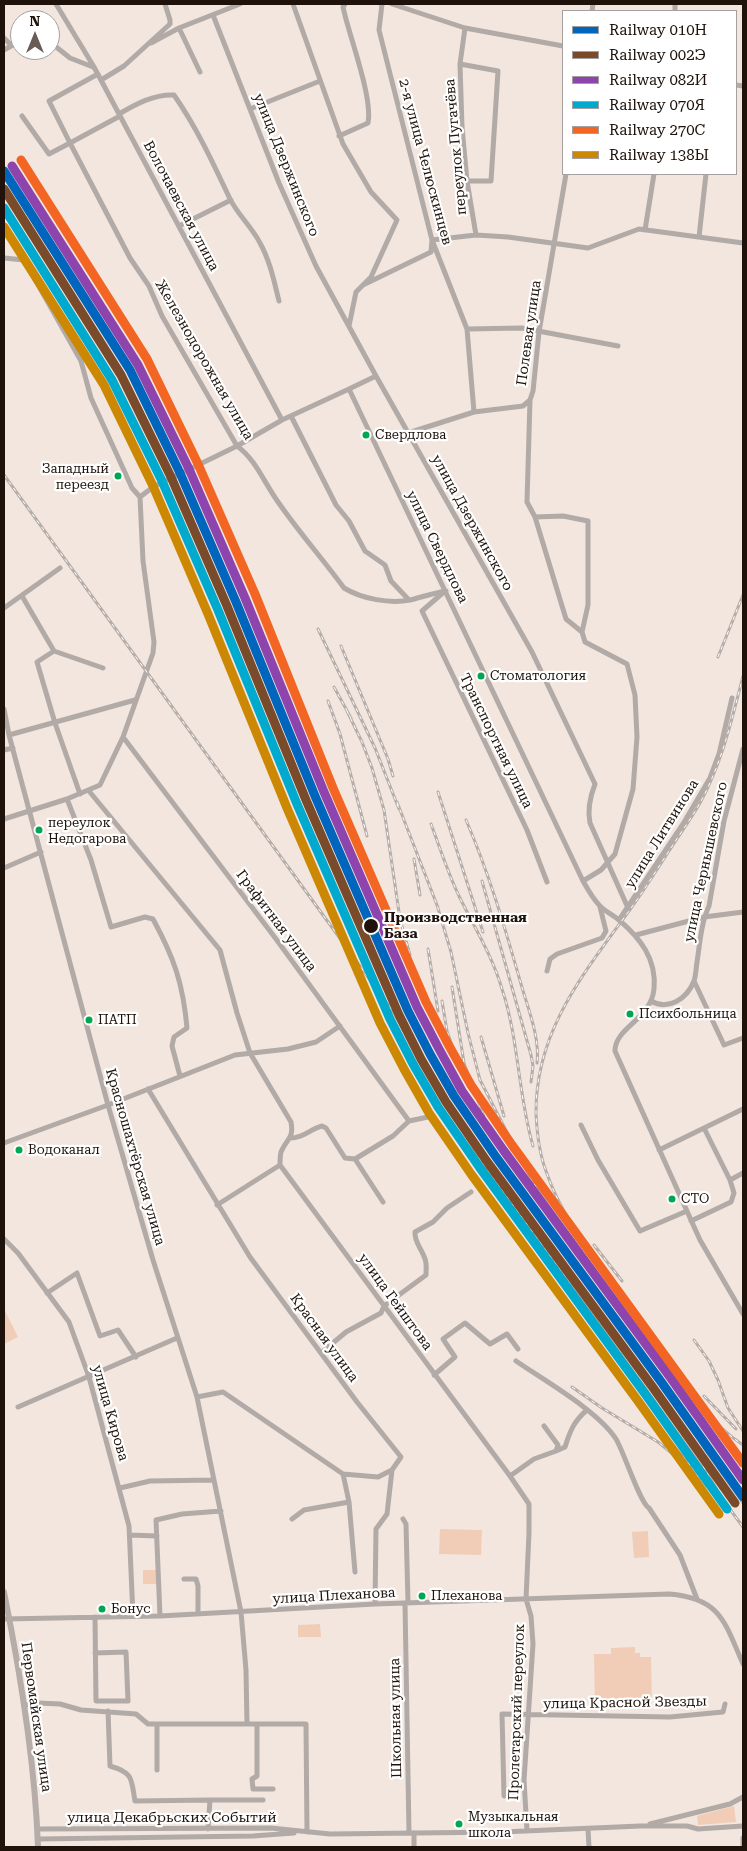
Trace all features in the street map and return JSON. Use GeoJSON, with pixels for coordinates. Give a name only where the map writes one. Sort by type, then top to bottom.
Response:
{"type":"FeatureCollection","features":[{"type":"Feature","properties":{"kind":"main road","name":"Первомайская улица"},"geometry":{"type":"LineString","coordinates":[[4,1592],[6,1619],[25,1705],[34,1778],[38,1847]]}},
{"type":"Feature","properties":{"kind":"street","name":"Волочаевская улица"},"geometry":{"type":"LineString","coordinates":[[56,4],[98,74],[282,420]]}},
{"type":"Feature","properties":{"kind":"street"},"geometry":{"type":"LineString","coordinates":[[101,80],[124,66],[170,24],[165,4]]}},
{"type":"Feature","properties":{"kind":"street"},"geometry":{"type":"LineString","coordinates":[[142,48],[179,28],[240,4]]}},
{"type":"Feature","properties":{"kind":"street"},"geometry":{"type":"LineString","coordinates":[[293,4],[339,136],[371,192],[397,220],[371,277],[356,292],[349,326]]}},
{"type":"Feature","properties":{"kind":"street"},"geometry":{"type":"LineString","coordinates":[[339,136],[368,123],[369,117],[365,87],[342,7],[345,4]]}},
{"type":"Feature","properties":{"kind":"street","name":"2-я улица Челюскинцев"},"geometry":{"type":"LineString","coordinates":[[382,4],[379,30],[432,240],[467,329],[474,412]]}},
{"type":"Feature","properties":{"kind":"street"},"geometry":{"type":"LineString","coordinates":[[392,4],[465,28],[562,46]]}},
{"type":"Feature","properties":{"kind":"street","name":"улица Дзержинского"},"geometry":{"type":"LineString","coordinates":[[213,15],[292,214],[316,266],[532,652],[595,784],[590,795],[588,813],[590,823],[628,908]]}},
{"type":"Feature","properties":{"kind":"street"},"geometry":{"type":"LineString","coordinates":[[179,28],[200,72]]}},
{"type":"Feature","properties":{"kind":"street","name":"переулок Пугачёва"},"geometry":{"type":"LineString","coordinates":[[465,28],[460,64],[462,127],[467,181],[476,235]]}},
{"type":"Feature","properties":{"kind":"street"},"geometry":{"type":"LineString","coordinates":[[60,50],[70,58],[94,67]]}},
{"type":"Feature","properties":{"kind":"street"},"geometry":{"type":"LineString","coordinates":[[460,64],[498,71],[491,181],[467,181]]}},
{"type":"Feature","properties":{"kind":"street","name":"Железнодорожная улица"},"geometry":{"type":"LineString","coordinates":[[98,74],[49,102],[130,258],[149,286],[162,316],[237,446],[258,469],[276,499],[344,588],[356,596],[389,600],[409,600],[446,591]]}},
{"type":"Feature","properties":{"kind":"street"},"geometry":{"type":"LineString","coordinates":[[250,109],[320,81]]}},
{"type":"Feature","properties":{"kind":"street"},"geometry":{"type":"LineString","coordinates":[[22,116],[49,154],[141,102],[164,95],[174,95],[203,142],[231,200],[260,242],[270,267],[278,301]]}},
{"type":"Feature","properties":{"kind":"street","name":"Полевая улица"},"geometry":{"type":"LineString","coordinates":[[408,433],[474,412],[523,406],[530,400],[533,391],[539,332],[566,175]]}},
{"type":"Feature","properties":{"kind":"street"},"geometry":{"type":"LineString","coordinates":[[645,230],[654,175]]}},
{"type":"Feature","properties":{"kind":"street"},"geometry":{"type":"LineString","coordinates":[[699,237],[706,175]]}},
{"type":"Feature","properties":{"kind":"street"},"geometry":{"type":"LineString","coordinates":[[179,226],[231,200]]}},
{"type":"Feature","properties":{"kind":"street"},"geometry":{"type":"LineString","coordinates":[[4,228],[82,361],[92,398],[132,488],[140,497],[143,560],[154,642],[153,653],[123,737],[100,785],[67,799],[4,819]]}},
{"type":"Feature","properties":{"kind":"street"},"geometry":{"type":"LineString","coordinates":[[363,285],[431,252],[432,240],[476,235],[508,237],[588,248],[639,229],[743,243]]}},
{"type":"Feature","properties":{"kind":"street"},"geometry":{"type":"LineString","coordinates":[[4,258],[24,260]]}},
{"type":"Feature","properties":{"kind":"street"},"geometry":{"type":"LineString","coordinates":[[467,329],[522,328],[618,346]]}},
{"type":"Feature","properties":{"kind":"street"},"geometry":{"type":"LineString","coordinates":[[140,497],[153,487],[237,446],[282,420],[376,376]]}},
{"type":"Feature","properties":{"kind":"street","name":"улица Свердлова"},"geometry":{"type":"LineString","coordinates":[[349,390],[583,881],[600,906]]}},
{"type":"Feature","properties":{"kind":"street"},"geometry":{"type":"LineString","coordinates":[[530,400],[527,502],[535,517],[566,619],[582,632]]}},
{"type":"Feature","properties":{"kind":"street"},"geometry":{"type":"LineString","coordinates":[[291,416],[336,505],[349,521],[366,550],[385,565],[391,581],[409,600]]}},
{"type":"Feature","properties":{"kind":"street"},"geometry":{"type":"LineString","coordinates":[[535,517],[563,516],[588,521],[588,605],[582,632],[585,642],[627,664],[635,695],[637,737],[633,789],[615,854],[601,870],[583,881]]}},
{"type":"Feature","properties":{"kind":"street"},"geometry":{"type":"LineString","coordinates":[[4,608],[60,568]]}},
{"type":"Feature","properties":{"kind":"street","name":"Транспортная улица"},"geometry":{"type":"LineString","coordinates":[[446,591],[422,611],[527,830],[547,882]]}},
{"type":"Feature","properties":{"kind":"street"},"geometry":{"type":"LineString","coordinates":[[22,596],[54,651],[103,668]]}},
{"type":"Feature","properties":{"kind":"street"},"geometry":{"type":"LineString","coordinates":[[54,651],[37,662],[55,723],[80,794]]}},
{"type":"Feature","properties":{"kind":"street","name":"улица Литвинова"},"geometry":{"type":"LineString","coordinates":[[619,920],[683,824],[710,778],[719,754],[732,698]]}},
{"type":"Feature","properties":{"kind":"street"},"geometry":{"type":"LineString","coordinates":[[9,735],[135,700]]}},
{"type":"Feature","properties":{"kind":"street","name":"Красношахтёрская улица"},"geometry":{"type":"LineString","coordinates":[[4,709],[9,735],[42,852],[108,1105],[177,1338],[197,1397],[241,1612],[246,1670],[247,1724]]}},
{"type":"Feature","properties":{"kind":"street","name":"Графитная улица"},"geometry":{"type":"LineString","coordinates":[[123,737],[409,1120]]}},
{"type":"Feature","properties":{"kind":"street"},"geometry":{"type":"LineString","coordinates":[[4,750],[13,748]]}},
{"type":"Feature","properties":{"kind":"street","name":"улица Чернышевского"},"geometry":{"type":"LineString","coordinates":[[651,1001],[659,1005],[673,1004],[688,992],[694,980],[704,917],[709,906],[724,821],[743,748]]}},
{"type":"Feature","properties":{"kind":"street"},"geometry":{"type":"LineString","coordinates":[[89,790],[220,950],[250,1053],[291,1122],[293,1131],[291,1138],[281,1152],[280,1165],[217,1205]]}},
{"type":"Feature","properties":{"kind":"street"},"geometry":{"type":"LineString","coordinates":[[67,799],[91,860],[111,927],[145,917],[152,919],[174,960],[183,997],[186,1028],[174,1037],[172,1046],[180,1076]]}},
{"type":"Feature","properties":{"kind":"street"},"geometry":{"type":"LineString","coordinates":[[4,868],[42,852]]}},
{"type":"Feature","properties":{"kind":"street"},"geometry":{"type":"LineString","coordinates":[[600,906],[636,935],[649,956],[654,976],[651,1001],[635,1023],[619,1035],[615,1043],[615,1051],[691,1221],[716,1269],[743,1314]]}},
{"type":"Feature","properties":{"kind":"street"},"geometry":{"type":"LineString","coordinates":[[547,971],[550,959],[557,954],[602,938],[606,930],[600,906]]}},
{"type":"Feature","properties":{"kind":"street"},"geometry":{"type":"LineString","coordinates":[[636,935],[704,917],[743,912]]}},
{"type":"Feature","properties":{"kind":"street"},"geometry":{"type":"LineString","coordinates":[[694,980],[724,1044],[743,1038]]}},
{"type":"Feature","properties":{"kind":"street"},"geometry":{"type":"LineString","coordinates":[[4,1143],[235,1056],[288,1049],[316,1042],[340,1026]]}},
{"type":"Feature","properties":{"kind":"street","name":"Красная улица"},"geometry":{"type":"LineString","coordinates":[[148,1089],[250,1257],[357,1402],[401,1457],[392,1470]]}},
{"type":"Feature","properties":{"kind":"street"},"geometry":{"type":"LineString","coordinates":[[660,1150],[743,1109]]}},
{"type":"Feature","properties":{"kind":"street"},"geometry":{"type":"LineString","coordinates":[[291,1138],[300,1138],[322,1126],[326,1128],[345,1158],[349,1160],[355,1159],[394,1136],[409,1120],[428,1117]]}},
{"type":"Feature","properties":{"kind":"street"},"geometry":{"type":"LineString","coordinates":[[581,1125],[598,1160],[640,1232],[687,1211]]}},
{"type":"Feature","properties":{"kind":"street"},"geometry":{"type":"LineString","coordinates":[[691,1221],[730,1202],[734,1193],[730,1180],[704,1128]]}},
{"type":"Feature","properties":{"kind":"street"},"geometry":{"type":"LineString","coordinates":[[355,1159],[383,1202]]}},
{"type":"Feature","properties":{"kind":"street","name":"улица Гейштова"},"geometry":{"type":"LineString","coordinates":[[280,1165],[510,1476],[528,1504]]}},
{"type":"Feature","properties":{"kind":"street"},"geometry":{"type":"LineString","coordinates":[[730,1180],[743,1173]]}},
{"type":"Feature","properties":{"kind":"street"},"geometry":{"type":"LineString","coordinates":[[321,1353],[346,1332],[381,1313],[384,1306],[426,1275],[427,1265],[425,1257],[414,1238],[415,1232],[433,1222],[447,1208],[472,1192]]}},
{"type":"Feature","properties":{"kind":"street","name":"улица Кирова"},"geometry":{"type":"LineString","coordinates":[[4,1239],[18,1253],[69,1322],[89,1377],[120,1488],[130,1535],[133,1616]]}},
{"type":"Feature","properties":{"kind":"street"},"geometry":{"type":"LineString","coordinates":[[48,1293],[77,1273],[100,1336],[118,1330],[136,1357]]}},
{"type":"Feature","properties":{"kind":"street"},"geometry":{"type":"LineString","coordinates":[[434,1375],[455,1357],[442,1339],[465,1323],[490,1344],[507,1334],[518,1349]]}},
{"type":"Feature","properties":{"kind":"street"},"geometry":{"type":"LineString","coordinates":[[18,1407],[177,1338]]}},
{"type":"Feature","properties":{"kind":"street"},"geometry":{"type":"LineString","coordinates":[[516,1361],[587,1410],[616,1439],[644,1505],[649,1508],[680,1555],[697,1599]]}},
{"type":"Feature","properties":{"kind":"street"},"geometry":{"type":"LineString","coordinates":[[197,1397],[223,1392],[343,1474],[378,1477],[392,1470]]}},
{"type":"Feature","properties":{"kind":"street"},"geometry":{"type":"LineString","coordinates":[[510,1476],[534,1459],[566,1447],[572,1426],[587,1410]]}},
{"type":"Feature","properties":{"kind":"street"},"geometry":{"type":"LineString","coordinates":[[544,1426],[558,1445],[556,1451]]}},
{"type":"Feature","properties":{"kind":"street"},"geometry":{"type":"LineString","coordinates":[[375,1604],[376,1530],[387,1514],[392,1470]]}},
{"type":"Feature","properties":{"kind":"street"},"geometry":{"type":"LineString","coordinates":[[343,1474],[349,1502],[355,1572]]}},
{"type":"Feature","properties":{"kind":"street"},"geometry":{"type":"LineString","coordinates":[[120,1488],[150,1481],[214,1480]]}},
{"type":"Feature","properties":{"kind":"street"},"geometry":{"type":"LineString","coordinates":[[292,1519],[304,1510],[349,1502]]}},
{"type":"Feature","properties":{"kind":"street","name":"Пролетарский переулок"},"geometry":{"type":"LineString","coordinates":[[527,1832],[524,1780],[533,1644],[531,1616],[526,1599],[529,1533],[528,1504]]}},
{"type":"Feature","properties":{"kind":"street"},"geometry":{"type":"LineString","coordinates":[[160,1616],[156,1520],[182,1514],[221,1511]]}},
{"type":"Feature","properties":{"kind":"street","name":"Школьная улица"},"geometry":{"type":"LineString","coordinates":[[402,1519],[406,1524],[406,1603],[412,1833],[414,1847]]}},
{"type":"Feature","properties":{"kind":"street"},"geometry":{"type":"LineString","coordinates":[[130,1535],[157,1536]]}},
{"type":"Feature","properties":{"kind":"street"},"geometry":{"type":"LineString","coordinates":[[184,1578],[196,1578],[198,1614]]}},
{"type":"Feature","properties":{"kind":"street","name":"улица Плеханова"},"geometry":{"type":"LineString","coordinates":[[6,1619],[160,1616],[375,1604],[669,1594],[697,1599],[716,1611],[723,1620],[743,1664]]}},
{"type":"Feature","properties":{"kind":"street"},"geometry":{"type":"LineString","coordinates":[[95,1617],[95,1653],[96,1701],[128,1701],[126,1652],[95,1653]]}},
{"type":"Feature","properties":{"kind":"street"},"geometry":{"type":"LineString","coordinates":[[25,1705],[38,1703],[60,1704],[81,1710],[136,1714],[148,1724],[306,1724],[307,1832]]}},
{"type":"Feature","properties":{"kind":"street","name":"улица Красной Звезды"},"geometry":{"type":"LineString","coordinates":[[504,1796],[502,1714],[670,1717],[723,1712],[725,1704]]}},
{"type":"Feature","properties":{"kind":"street"},"geometry":{"type":"LineString","coordinates":[[108,1711],[110,1766],[126,1772],[131,1778],[135,1801],[263,1800]]}},
{"type":"Feature","properties":{"kind":"street"},"geometry":{"type":"LineString","coordinates":[[157,1724],[157,1770]]}},
{"type":"Feature","properties":{"kind":"street"},"geometry":{"type":"LineString","coordinates":[[257,1724],[257,1776],[252,1779],[253,1789],[273,1789]]}},
{"type":"Feature","properties":{"kind":"street"},"geometry":{"type":"LineString","coordinates":[[743,1796],[743,1804]]}},
{"type":"Feature","properties":{"kind":"street","name":"улица Декабрьских Событий"},"geometry":{"type":"LineString","coordinates":[[640,1826],[730,1804],[743,1796]]}},
{"type":"Feature","properties":{"kind":"street"},"geometry":{"type":"LineString","coordinates":[[208,1829],[210,1800]]}},
{"type":"Feature","properties":{"kind":"street","name":"улица Декабрьских Событий"},"geometry":{"type":"LineString","coordinates":[[37,1829],[270,1828],[330,1834],[527,1832],[640,1826],[687,1826],[698,1829],[743,1826]]}},
{"type":"Feature","properties":{"kind":"street"},"geometry":{"type":"LineString","coordinates":[[588,1828],[589,1847]]}},
{"type":"Feature","properties":{"kind":"street","name":"улица Декабрьских Событий"},"geometry":{"type":"LineString","coordinates":[[38,1839],[253,1836],[307,1832]]}},
{"type":"Feature","properties":{"kind":"street"},"geometry":{"type":"LineString","coordinates":[[743,1838],[743,1847]]}},
{"type":"Feature","properties":{"kind":"shaded area"},"geometry":{"type":"Polygon","coordinates":[[[4,1309],[18,1337],[4,1344],[4,1309]]]}},
{"type":"Feature","properties":{"kind":"shaded area"},"geometry":{"type":"Polygon","coordinates":[[[440,1529],[482,1530],[481,1555],[439,1554],[440,1529]]]}},
{"type":"Feature","properties":{"kind":"shaded area"},"geometry":{"type":"Polygon","coordinates":[[[648,1531],[649,1557],[634,1558],[632,1532],[648,1531]]]}},
{"type":"Feature","properties":{"kind":"shaded area"},"geometry":{"type":"Polygon","coordinates":[[[143,1570],[156,1570],[156,1584],[143,1584],[143,1570]]]}},
{"type":"Feature","properties":{"kind":"shaded area"},"geometry":{"type":"Polygon","coordinates":[[[320,1624],[321,1637],[298,1637],[298,1625],[320,1624]]]}},
{"type":"Feature","properties":{"kind":"shaded area"},"geometry":{"type":"Polygon","coordinates":[[[635,1647],[635,1653],[640,1653],[640,1657],[651,1657],[652,1707],[595,1708],[594,1654],[611,1654],[611,1648],[635,1647]]]}},
{"type":"Feature","properties":{"kind":"shaded area"},"geometry":{"type":"Polygon","coordinates":[[[734,1806],[736,1822],[698,1825],[697,1816],[734,1806]]]}},
{"type":"Feature","properties":{"kind":"railway"},"geometry":{"type":"LineString","coordinates":[[4,475],[394,1013],[431,1080],[480,1159],[706,1473]]}},
{"type":"Feature","properties":{"kind":"railway"},"geometry":{"type":"LineString","coordinates":[[718,657],[743,595]]}},
{"type":"Feature","properties":{"kind":"railway"},"geometry":{"type":"LineString","coordinates":[[318,629],[375,748],[399,809]]}},
{"type":"Feature","properties":{"kind":"railway"},"geometry":{"type":"LineString","coordinates":[[341,646],[388,759],[393,776]]}},
{"type":"Feature","properties":{"kind":"railway"},"geometry":{"type":"LineString","coordinates":[[743,676],[720,757],[700,803],[639,896],[579,981],[553,1030],[538,1084],[536,1114],[539,1143],[544,1164],[552,1187],[567,1217],[656,1347],[695,1399],[722,1428],[743,1445]]}},
{"type":"Feature","properties":{"kind":"railway"},"geometry":{"type":"LineString","coordinates":[[334,687],[351,718]]}},
{"type":"Feature","properties":{"kind":"railway"},"geometry":{"type":"LineString","coordinates":[[328,701],[340,734],[367,836]]}},
{"type":"Feature","properties":{"kind":"railway"},"geometry":{"type":"LineString","coordinates":[[347,711],[372,768],[384,810],[400,919],[410,955]]}},
{"type":"Feature","properties":{"kind":"railway"},"geometry":{"type":"LineString","coordinates":[[438,792],[483,932]]}},
{"type":"Feature","properties":{"kind":"railway"},"geometry":{"type":"LineString","coordinates":[[397,802],[437,905],[451,952],[480,1080],[542,1197],[581,1251]]}},
{"type":"Feature","properties":{"kind":"railway"},"geometry":{"type":"LineString","coordinates":[[466,820],[496,901],[530,1013],[537,1043],[537,1063]]}},
{"type":"Feature","properties":{"kind":"railway"},"geometry":{"type":"LineString","coordinates":[[431,824],[455,887],[488,953],[502,989],[512,1028],[524,1107],[533,1146]]}},
{"type":"Feature","properties":{"kind":"railway"},"geometry":{"type":"LineString","coordinates":[[414,859],[420,895]]}},
{"type":"Feature","properties":{"kind":"railway"},"geometry":{"type":"LineString","coordinates":[[482,881],[531,1055],[533,1066],[531,1082]]}},
{"type":"Feature","properties":{"kind":"railway"},"geometry":{"type":"LineString","coordinates":[[428,949],[438,1011]]}},
{"type":"Feature","properties":{"kind":"railway"},"geometry":{"type":"LineString","coordinates":[[452,987],[464,1063],[484,1117]]}},
{"type":"Feature","properties":{"kind":"railway"},"geometry":{"type":"LineString","coordinates":[[442,1001],[447,1031],[458,1063]]}},
{"type":"Feature","properties":{"kind":"railway"},"geometry":{"type":"LineString","coordinates":[[481,1037],[504,1116]]}},
{"type":"Feature","properties":{"kind":"railway"},"geometry":{"type":"LineString","coordinates":[[524,1245],[644,1412],[698,1474]]}},
{"type":"Feature","properties":{"kind":"railway"},"geometry":{"type":"LineString","coordinates":[[594,1245],[622,1281]]}},
{"type":"Feature","properties":{"kind":"railway"},"geometry":{"type":"LineString","coordinates":[[575,1246],[588,1267]]}},
{"type":"Feature","properties":{"kind":"railway"},"geometry":{"type":"LineString","coordinates":[[694,1340],[709,1361],[728,1408],[743,1431]]}},
{"type":"Feature","properties":{"kind":"railway"},"geometry":{"type":"LineString","coordinates":[[572,1387],[602,1408],[658,1442],[691,1469],[713,1493]]}},
{"type":"Feature","properties":{"kind":"railway"},"geometry":{"type":"LineString","coordinates":[[671,1395],[706,1451],[743,1503]]}},
{"type":"Feature","properties":{"kind":"railway"},"geometry":{"type":"LineString","coordinates":[[704,1396],[736,1429]]}},
{"type":"Feature","properties":{"kind":"railway"},"geometry":{"type":"LineString","coordinates":[[703,1466],[724,1502]]}},
{"type":"Feature","properties":{"kind":"railway"},"geometry":{"type":"LineString","coordinates":[[721,1497],[743,1527]]}},
{"type":"Feature","properties":{"kind":"rail line","name":"270С"},"geometry":{"type":"LineString","coordinates":[[21,160],[147,359],[198,464],[255,594],[333,788],[426,1002],[448,1044],[471,1085],[512,1145],[743,1463]]}},
{"type":"Feature","properties":{"kind":"rail line","name":"082И"},"geometry":{"type":"LineString","coordinates":[[12,166],[138,365],[189,469],[245,598],[324,792],[417,1007],[462,1091],[743,1480]]}},
{"type":"Feature","properties":{"kind":"rail line","name":"010Н"},"geometry":{"type":"LineString","coordinates":[[4,171],[130,370],[180,473],[236,602],[315,796],[408,1011],[430,1054],[454,1096],[496,1157],[743,1497]]}},
{"type":"Feature","properties":{"kind":"rail line","name":"002Э"},"geometry":{"type":"LineString","coordinates":[[4,189],[121,375],[171,477],[227,606],[306,800],[399,1015],[421,1059],[446,1102],[488,1163],[735,1503]]}},
{"type":"Feature","properties":{"kind":"rail line","name":"070Я"},"geometry":{"type":"LineString","coordinates":[[4,208],[112,380],[162,481],[218,610],[297,804],[390,1019],[413,1064],[438,1107],[480,1168],[727,1509]]}},
{"type":"Feature","properties":{"kind":"rail line","name":"138Ы"},"geometry":{"type":"LineString","coordinates":[[4,227],[104,385],[153,486],[208,614],[287,808],[380,1023],[404,1069],[429,1113],[471,1174],[719,1514]]}},
{"type":"Feature","properties":{"kind":"place","name":"Свердлова"},"geometry":{"type":"Point","coordinates":[366,435]}},
{"type":"Feature","properties":{"kind":"place","name":"Западный переезд"},"geometry":{"type":"Point","coordinates":[118,476]}},
{"type":"Feature","properties":{"kind":"place","name":"Стоматология"},"geometry":{"type":"Point","coordinates":[481,676]}},
{"type":"Feature","properties":{"kind":"place","name":"переулок Недогарова"},"geometry":{"type":"Point","coordinates":[39,830]}},
{"type":"Feature","properties":{"kind":"place","name":"Производственная База"},"geometry":{"type":"Point","coordinates":[371,926]}},
{"type":"Feature","properties":{"kind":"place","name":"Психбольница"},"geometry":{"type":"Point","coordinates":[630,1014]}},
{"type":"Feature","properties":{"kind":"place","name":"ПАТП"},"geometry":{"type":"Point","coordinates":[89,1020]}},
{"type":"Feature","properties":{"kind":"place","name":"Водоканал"},"geometry":{"type":"Point","coordinates":[19,1150]}},
{"type":"Feature","properties":{"kind":"place","name":"СТО"},"geometry":{"type":"Point","coordinates":[672,1199]}},
{"type":"Feature","properties":{"kind":"place","name":"Плеханова"},"geometry":{"type":"Point","coordinates":[422,1596]}},
{"type":"Feature","properties":{"kind":"place","name":"Бонус"},"geometry":{"type":"Point","coordinates":[102,1609]}},
{"type":"Feature","properties":{"kind":"place","name":"Музыкальная школа"},"geometry":{"type":"Point","coordinates":[459,1824]}}]}
